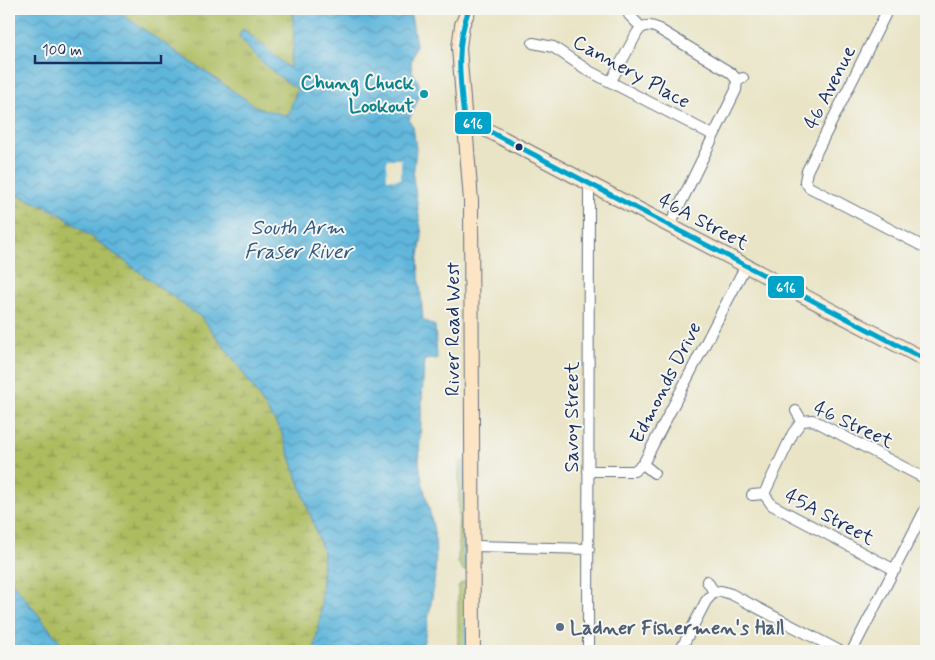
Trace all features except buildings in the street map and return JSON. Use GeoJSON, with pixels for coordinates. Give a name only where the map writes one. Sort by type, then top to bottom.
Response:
{"type":"FeatureCollection","features":[{"type":"Feature","properties":{"kind":"main road","name":"River Road West"},"geometry":{"type":"LineString","coordinates":[[469,9],[462,26],[459,48],[470,201],[473,651]]}},
{"type":"Feature","properties":{"kind":"main road","name":"46A Street"},"geometry":{"type":"LineString","coordinates":[[464,118],[926,360]]}},
{"type":"Feature","properties":{"kind":"street","name":"46 Avenue"},"geometry":{"type":"LineString","coordinates":[[888,9],[807,171],[805,181],[809,187],[926,248]]}},
{"type":"Feature","properties":{"kind":"street"},"geometry":{"type":"LineString","coordinates":[[629,15],[641,28]]}},
{"type":"Feature","properties":{"kind":"street"},"geometry":{"type":"LineString","coordinates":[[611,81],[641,28],[648,25],[657,28],[740,79],[670,225]]}},
{"type":"Feature","properties":{"kind":"street","name":"Cannery Place"},"geometry":{"type":"LineString","coordinates":[[533,43],[544,43],[553,47],[579,65],[713,135]]}},
{"type":"Feature","properties":{"kind":"street","name":"Savoy Street"},"geometry":{"type":"LineString","coordinates":[[588,651],[589,183]]}},
{"type":"Feature","properties":{"kind":"street","name":"Edmonds Drive"},"geometry":{"type":"LineString","coordinates":[[588,471],[634,471],[643,464],[746,265]]}},
{"type":"Feature","properties":{"kind":"street","name":"46 Street"},"geometry":{"type":"LineString","coordinates":[[796,411],[802,421],[813,420],[926,479]]}},
{"type":"Feature","properties":{"kind":"street"},"geometry":{"type":"LineString","coordinates":[[764,494],[793,433],[802,421]]}},
{"type":"Feature","properties":{"kind":"street"},"geometry":{"type":"LineString","coordinates":[[643,464],[654,473]]}},
{"type":"Feature","properties":{"kind":"street","name":"45A Street"},"geometry":{"type":"LineString","coordinates":[[752,495],[764,494],[772,505],[894,570]]}},
{"type":"Feature","properties":{"kind":"street"},"geometry":{"type":"LineString","coordinates":[[852,651],[926,508]]}},
{"type":"Feature","properties":{"kind":"street"},"geometry":{"type":"LineString","coordinates":[[473,546],[589,549]]}},
{"type":"Feature","properties":{"kind":"street"},"geometry":{"type":"LineString","coordinates":[[707,581],[714,592]]}},
{"type":"Feature","properties":{"kind":"street"},"geometry":{"type":"LineString","coordinates":[[680,651],[706,601],[714,592],[725,591],[840,651]]}},
{"type":"Feature","properties":{"kind":"green space"},"geometry":{"type":"Polygon","coordinates":[[[114,9],[293,9],[294,46],[289,68],[243,29],[239,36],[265,65],[297,89],[288,116],[258,108],[114,9]]]}},
{"type":"Feature","properties":{"kind":"green space"},"geometry":{"type":"Polygon","coordinates":[[[9,191],[59,213],[202,318],[238,365],[281,431],[323,551],[321,612],[314,651],[67,651],[9,578],[9,191]]]}},
{"type":"Feature","properties":{"kind":"green space"},"geometry":{"type":"Polygon","coordinates":[[[465,460],[467,570],[464,571],[458,563],[459,463],[465,460]]]}},
{"type":"Feature","properties":{"kind":"green space"},"geometry":{"type":"Polygon","coordinates":[[[466,581],[468,651],[458,651],[458,587],[466,581]]]}},
{"type":"Feature","properties":{"kind":"water","name":"South Arm Fraser River"},"geometry":{"type":"Polygon","coordinates":[[[9,9],[114,9],[258,108],[288,116],[297,89],[273,72],[251,51],[239,36],[243,29],[289,68],[294,46],[293,9],[410,9],[416,45],[411,62],[412,71],[418,81],[421,92],[409,120],[413,127],[416,149],[413,177],[422,236],[418,263],[423,320],[435,326],[437,359],[424,360],[419,460],[434,532],[436,562],[433,592],[422,651],[314,651],[321,612],[323,551],[281,431],[238,365],[202,318],[59,213],[9,191],[9,9]]]}},
{"type":"Feature","properties":{"kind":"water"},"geometry":{"type":"Polygon","coordinates":[[[9,578],[67,651],[9,651],[9,578]]]}},
{"type":"Feature","properties":{"kind":"pier"},"geometry":{"type":"Polygon","coordinates":[[[376,9],[394,9],[395,16],[377,18],[376,9]]]}},
{"type":"Feature","properties":{"kind":"pier"},"geometry":{"type":"Polygon","coordinates":[[[387,159],[401,159],[401,179],[387,179],[387,159]]]}},
{"type":"Feature","properties":{"kind":"waterway"},"geometry":{"type":"LineString","coordinates":[[464,465],[464,565]]}},
{"type":"Feature","properties":{"kind":"waterway"},"geometry":{"type":"LineString","coordinates":[[465,651],[466,597]]}},
{"type":"Feature","properties":{"kind":"transit line","name":"616"},"geometry":{"type":"LineString","coordinates":[[469,9],[460,50],[460,77],[464,118],[926,360]]}},
{"type":"Feature","properties":{"kind":"place","name":"Chung Chuck Lookout"},"geometry":{"type":"Point","coordinates":[424,94]}},
{"type":"Feature","properties":{"kind":"place","name":"Ladner Fishermen's Hall"},"geometry":{"type":"Point","coordinates":[560,627]}}]}
